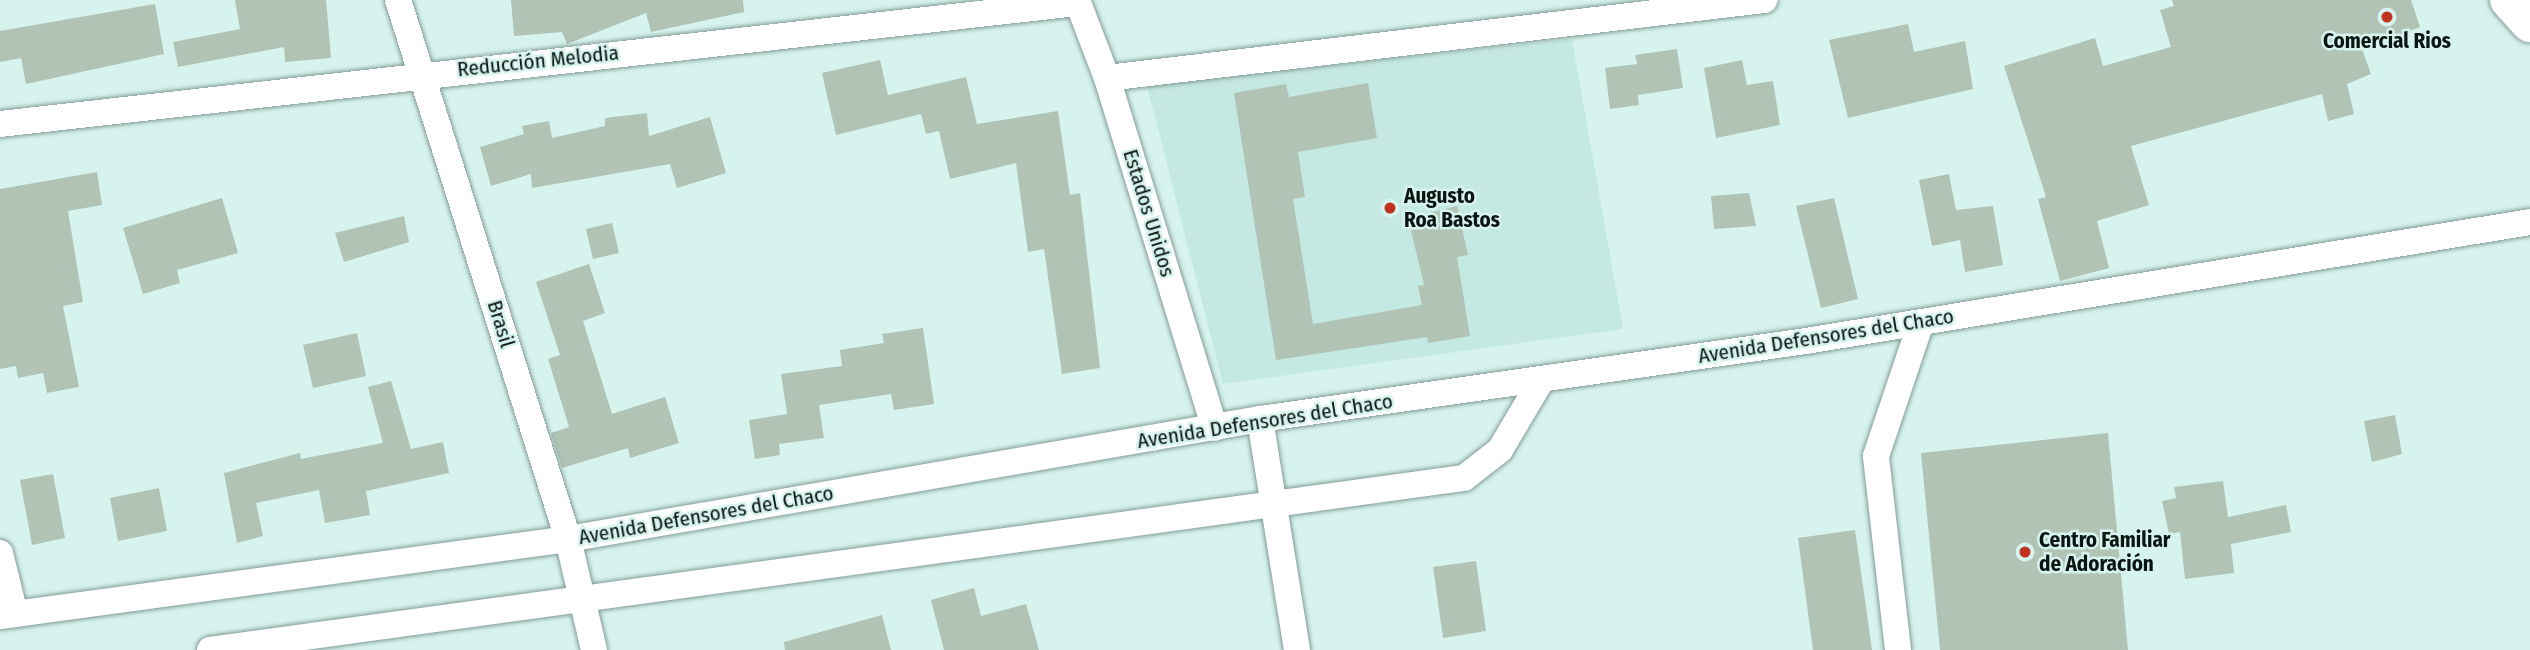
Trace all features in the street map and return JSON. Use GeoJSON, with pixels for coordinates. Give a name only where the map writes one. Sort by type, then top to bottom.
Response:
{"type":"FeatureCollection","features":[{"type":"Feature","properties":{"kind":"highway"},"geometry":{"type":"LineString","coordinates":[[2509,0],[2530,23]]}},
{"type":"Feature","properties":{"kind":"street","name":"Brasil"},"geometry":{"type":"LineString","coordinates":[[398,0],[568,539],[594,650]]}},
{"type":"Feature","properties":{"kind":"street"},"geometry":{"type":"LineString","coordinates":[[1107,78],[1764,0]]}},
{"type":"Feature","properties":{"kind":"street","name":"Reducción Melodia"},"geometry":{"type":"LineString","coordinates":[[0,124],[1077,1]]}},
{"type":"Feature","properties":{"kind":"street","name":"Estados Unidos"},"geometry":{"type":"LineString","coordinates":[[1077,1],[1107,78],[1215,428]]}},
{"type":"Feature","properties":{"kind":"street","name":"Avenida Defensores del Chaco"},"geometry":{"type":"LineString","coordinates":[[7,615],[568,539],[1260,419],[1921,322],[2530,222]]}},
{"type":"Feature","properties":{"kind":"street"},"geometry":{"type":"LineString","coordinates":[[1898,650],[1876,456],[1921,322]]}},
{"type":"Feature","properties":{"kind":"street"},"geometry":{"type":"LineString","coordinates":[[210,650],[1464,478],[1500,450],[1542,379]]}},
{"type":"Feature","properties":{"kind":"street"},"geometry":{"type":"LineString","coordinates":[[1260,419],[1297,650]]}},
{"type":"Feature","properties":{"kind":"street"},"geometry":{"type":"LineString","coordinates":[[0,553],[7,615]]}},
{"type":"Feature","properties":{"kind":"shaded area","name":"Augusto Roa Bastos"},"geometry":{"type":"Polygon","coordinates":[[[1572,39],[1623,329],[1223,384],[1147,86],[1572,39]]]}},
{"type":"Feature","properties":{"kind":"building"},"geometry":{"type":"Polygon","coordinates":[[[235,0],[326,0],[331,58],[285,62],[284,47],[178,67],[173,42],[240,29],[235,0]]]}},
{"type":"Feature","properties":{"kind":"building"},"geometry":{"type":"Polygon","coordinates":[[[511,0],[743,0],[744,12],[651,32],[646,13],[567,44],[562,32],[514,36],[511,0]]]}},
{"type":"Feature","properties":{"kind":"building"},"geometry":{"type":"Polygon","coordinates":[[[2172,0],[2411,0],[2420,27],[2362,49],[2371,74],[2347,84],[2354,114],[2328,121],[2322,94],[2131,146],[2149,205],[2097,221],[2109,268],[2060,281],[2038,199],[2046,197],[2004,66],[2095,38],[2103,66],[2171,47],[2160,10],[2174,6],[2172,0]]]}},
{"type":"Feature","properties":{"kind":"building"},"geometry":{"type":"Polygon","coordinates":[[[155,4],[164,54],[26,84],[21,58],[0,62],[0,31],[155,4]]]}},
{"type":"Feature","properties":{"kind":"building"},"geometry":{"type":"Polygon","coordinates":[[[1908,24],[1914,52],[1965,41],[1973,89],[1848,118],[1829,40],[1908,24]]]}},
{"type":"Feature","properties":{"kind":"building"},"geometry":{"type":"Polygon","coordinates":[[[1677,49],[1683,88],[1638,95],[1639,105],[1610,109],[1605,68],[1637,64],[1635,55],[1677,49]]]}},
{"type":"Feature","properties":{"kind":"building"},"geometry":{"type":"Polygon","coordinates":[[[880,60],[888,95],[966,77],[977,124],[1058,111],[1070,195],[1080,193],[1100,368],[1062,374],[1044,249],[1028,252],[1016,163],[950,179],[939,131],[926,134],[921,114],[836,135],[822,73],[880,60]]]}},
{"type":"Feature","properties":{"kind":"building"},"geometry":{"type":"Polygon","coordinates":[[[1742,60],[1747,85],[1773,81],[1780,125],[1716,138],[1704,68],[1742,60]]]}},
{"type":"Feature","properties":{"kind":"building"},"geometry":{"type":"Polygon","coordinates":[[[1368,83],[1377,138],[1298,152],[1305,197],[1293,199],[1313,324],[1422,305],[1418,286],[1424,285],[1408,218],[1457,206],[1468,255],[1457,257],[1470,336],[1428,343],[1427,337],[1276,360],[1234,93],[1286,84],[1289,97],[1368,83]]]}},
{"type":"Feature","properties":{"kind":"building"},"geometry":{"type":"Polygon","coordinates":[[[647,113],[649,136],[710,117],[726,173],[677,188],[670,164],[532,188],[531,174],[491,186],[480,147],[524,134],[522,126],[549,121],[552,138],[605,126],[605,118],[647,113]]]}},
{"type":"Feature","properties":{"kind":"building"},"geometry":{"type":"Polygon","coordinates":[[[97,172],[102,205],[68,211],[83,302],[63,306],[79,387],[47,393],[43,373],[18,378],[16,366],[0,369],[0,189],[97,172]]]}},
{"type":"Feature","properties":{"kind":"building"},"geometry":{"type":"Polygon","coordinates":[[[1949,174],[1956,210],[1993,206],[2003,265],[1965,272],[1960,240],[1932,246],[1919,180],[1949,174]]]}},
{"type":"Feature","properties":{"kind":"building"},"geometry":{"type":"Polygon","coordinates":[[[1749,193],[1756,226],[1714,229],[1711,196],[1749,193]]]}},
{"type":"Feature","properties":{"kind":"building"},"geometry":{"type":"Polygon","coordinates":[[[222,198],[238,253],[177,270],[180,283],[143,294],[123,228],[222,198]]]}},
{"type":"Feature","properties":{"kind":"building"},"geometry":{"type":"Polygon","coordinates":[[[1834,198],[1858,299],[1821,308],[1796,206],[1834,198]]]}},
{"type":"Feature","properties":{"kind":"building"},"geometry":{"type":"Polygon","coordinates":[[[404,216],[409,242],[344,262],[335,233],[404,216]]]}},
{"type":"Feature","properties":{"kind":"building"},"geometry":{"type":"Polygon","coordinates":[[[612,223],[619,253],[593,259],[586,229],[612,223]]]}},
{"type":"Feature","properties":{"kind":"building"},"geometry":{"type":"Polygon","coordinates":[[[589,264],[605,313],[583,321],[612,414],[665,397],[679,443],[630,458],[628,448],[562,468],[551,433],[569,427],[548,359],[560,355],[536,282],[589,264]]]}},
{"type":"Feature","properties":{"kind":"building"},"geometry":{"type":"Polygon","coordinates":[[[923,328],[934,404],[894,410],[891,394],[819,405],[824,438],[779,444],[780,455],[755,459],[749,420],[787,414],[781,374],[842,366],[840,350],[884,343],[882,334],[923,328]]]}},
{"type":"Feature","properties":{"kind":"building"},"geometry":{"type":"Polygon","coordinates":[[[357,333],[366,376],[313,388],[303,345],[357,333]]]}},
{"type":"Feature","properties":{"kind":"building"},"geometry":{"type":"Polygon","coordinates":[[[391,381],[411,449],[443,442],[449,473],[366,491],[370,515],[325,523],[319,490],[256,503],[263,536],[237,543],[224,473],[300,453],[301,459],[383,443],[368,387],[391,381]]]}},
{"type":"Feature","properties":{"kind":"building"},"geometry":{"type":"Polygon","coordinates":[[[2395,415],[2402,454],[2372,462],[2364,421],[2395,415]]]}},
{"type":"Feature","properties":{"kind":"building","name":"Centro Familiar de Adoración"},"geometry":{"type":"Polygon","coordinates":[[[2108,433],[2128,650],[1940,650],[1921,453],[2108,433]]]}},
{"type":"Feature","properties":{"kind":"building"},"geometry":{"type":"Polygon","coordinates":[[[53,474],[65,538],[32,545],[20,480],[53,474]]]}},
{"type":"Feature","properties":{"kind":"building"},"geometry":{"type":"Polygon","coordinates":[[[2223,481],[2228,517],[2286,505],[2291,532],[2231,544],[2234,573],[2185,579],[2180,532],[2169,534],[2162,501],[2176,498],[2174,487],[2223,481]]]}},
{"type":"Feature","properties":{"kind":"building"},"geometry":{"type":"Polygon","coordinates":[[[159,488],[167,531],[118,541],[110,498],[159,488]]]}},
{"type":"Feature","properties":{"kind":"building"},"geometry":{"type":"Polygon","coordinates":[[[1855,530],[1872,650],[1813,650],[1798,538],[1855,530]]]}},
{"type":"Feature","properties":{"kind":"building"},"geometry":{"type":"Polygon","coordinates":[[[1476,561],[1486,631],[1443,638],[1433,567],[1476,561]]]}},
{"type":"Feature","properties":{"kind":"building"},"geometry":{"type":"Polygon","coordinates":[[[974,588],[981,616],[1026,604],[1039,650],[944,650],[931,600],[974,588]]]}},
{"type":"Feature","properties":{"kind":"building"},"geometry":{"type":"Polygon","coordinates":[[[882,615],[891,650],[785,650],[784,642],[882,615]]]}},
{"type":"Feature","properties":{"kind":"place","name":"Comercial Rios"},"geometry":{"type":"Point","coordinates":[2387,17]}},
{"type":"Feature","properties":{"kind":"place","name":"Augusto Roa Bastos"},"geometry":{"type":"Point","coordinates":[1390,208]}},
{"type":"Feature","properties":{"kind":"place","name":"Centro Familiar de Adoración"},"geometry":{"type":"Point","coordinates":[2025,552]}}]}
